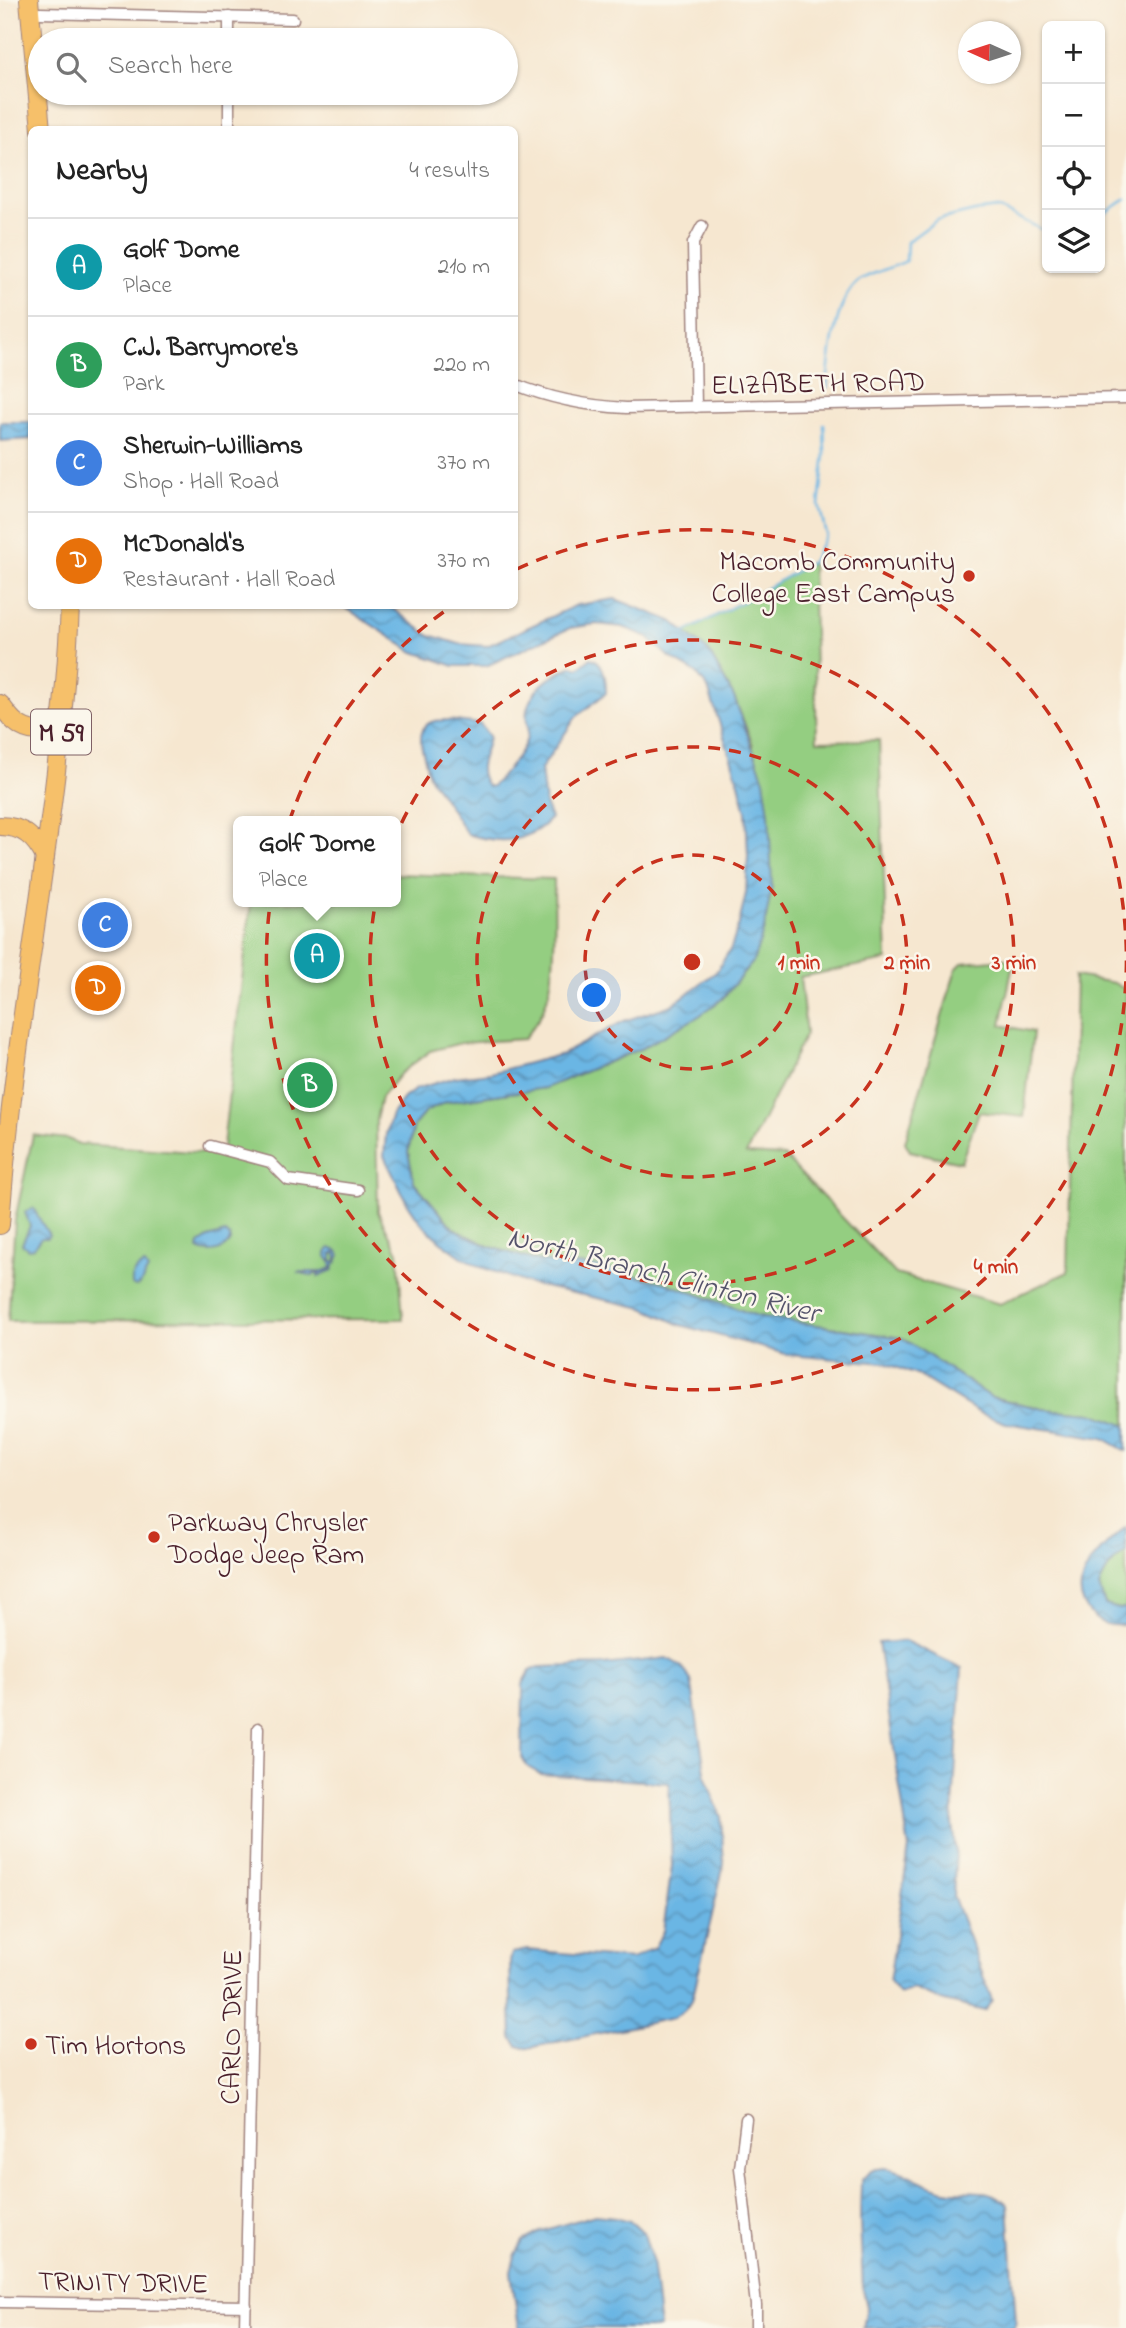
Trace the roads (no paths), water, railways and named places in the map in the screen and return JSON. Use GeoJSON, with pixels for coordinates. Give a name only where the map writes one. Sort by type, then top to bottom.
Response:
{"type":"FeatureCollection","features":[{"type":"Feature","properties":{"kind":"highway"},"geometry":{"type":"LineString","coordinates":[[36,4],[40,28]]}},
{"type":"Feature","properties":{"kind":"highway"},"geometry":{"type":"LineString","coordinates":[[36,4],[37,28]]}},
{"type":"Feature","properties":{"kind":"highway"},"geometry":{"type":"LineString","coordinates":[[40,105],[41,126]]}},
{"type":"Feature","properties":{"kind":"highway"},"geometry":{"type":"LineString","coordinates":[[48,105],[51,126]]}},
{"type":"Feature","properties":{"kind":"highway","name":"M 59"},"geometry":{"type":"LineString","coordinates":[[0,1225],[16,1069],[64,709],[70,609]]}},
{"type":"Feature","properties":{"kind":"highway"},"geometry":{"type":"LineString","coordinates":[[0,704],[14,722],[36,731],[49,730],[55,726],[64,709]]}},
{"type":"Feature","properties":{"kind":"highway"},"geometry":{"type":"LineString","coordinates":[[0,826],[11,826],[32,836],[45,857]]}},
{"type":"Feature","properties":{"kind":"street"},"geometry":{"type":"LineString","coordinates":[[36,4],[293,19]]}},
{"type":"Feature","properties":{"kind":"street"},"geometry":{"type":"LineString","coordinates":[[229,17],[229,28]]}},
{"type":"Feature","properties":{"kind":"street"},"geometry":{"type":"LineString","coordinates":[[229,105],[229,126]]}},
{"type":"Feature","properties":{"kind":"street"},"geometry":{"type":"LineString","coordinates":[[696,407],[694,243],[702,226]]}},
{"type":"Feature","properties":{"kind":"street","name":"ELIZABETH ROAD"},"geometry":{"type":"LineString","coordinates":[[518,385],[558,399],[626,408],[1126,398]]}},
{"type":"Feature","properties":{"kind":"street"},"geometry":{"type":"LineString","coordinates":[[210,1146],[270,1162],[288,1180],[358,1190]]}},
{"type":"Feature","properties":{"kind":"street","name":"CARLO DRIVE"},"geometry":{"type":"LineString","coordinates":[[245,2328],[258,1728]]}},
{"type":"Feature","properties":{"kind":"street"},"geometry":{"type":"LineString","coordinates":[[746,2119],[740,2168],[756,2328]]}},
{"type":"Feature","properties":{"kind":"street","name":"TRINITY DRIVE"},"geometry":{"type":"LineString","coordinates":[[0,2302],[246,2306]]}},
{"type":"Feature","properties":{"kind":"water"},"geometry":{"type":"Polygon","coordinates":[[[0,422],[28,422],[28,439],[0,441],[0,422]]]}},
{"type":"Feature","properties":{"kind":"water","name":"North Branch Clinton River"},"geometry":{"type":"Polygon","coordinates":[[[615,599],[672,621],[709,652],[734,697],[764,780],[769,813],[772,886],[764,929],[753,962],[722,999],[699,1016],[642,1048],[545,1088],[446,1102],[425,1112],[414,1125],[408,1152],[414,1182],[453,1228],[488,1246],[537,1261],[598,1267],[666,1283],[757,1316],[902,1338],[991,1397],[1043,1409],[1092,1413],[1126,1426],[1126,1451],[1103,1438],[1006,1423],[980,1413],[919,1376],[885,1363],[789,1355],[681,1325],[644,1308],[530,1284],[481,1267],[440,1241],[421,1223],[406,1201],[384,1156],[386,1134],[392,1114],[404,1098],[416,1089],[455,1077],[491,1073],[563,1054],[624,1021],[672,1005],[716,972],[731,948],[739,924],[746,893],[746,812],[708,688],[696,673],[668,656],[646,636],[623,627],[596,624],[570,628],[486,666],[454,666],[412,651],[348,609],[393,609],[427,634],[459,644],[487,646],[577,605],[615,599]]]}},
{"type":"Feature","properties":{"kind":"water"},"geometry":{"type":"Polygon","coordinates":[[[591,658],[602,667],[606,693],[576,717],[541,769],[545,804],[551,818],[542,827],[523,837],[502,840],[467,834],[429,776],[421,740],[422,730],[436,721],[480,724],[489,736],[481,774],[488,787],[492,786],[522,749],[527,734],[527,710],[533,695],[558,673],[573,666],[579,668],[591,658]]]}},
{"type":"Feature","properties":{"kind":"water"},"geometry":{"type":"Polygon","coordinates":[[[33,1208],[49,1235],[28,1249],[22,1244],[30,1226],[25,1212],[33,1208]]]}},
{"type":"Feature","properties":{"kind":"water"},"geometry":{"type":"Polygon","coordinates":[[[225,1233],[230,1237],[230,1241],[224,1248],[211,1252],[198,1249],[199,1244],[208,1238],[225,1233]]]}},
{"type":"Feature","properties":{"kind":"water"},"geometry":{"type":"Polygon","coordinates":[[[330,1248],[338,1251],[340,1255],[337,1261],[336,1253],[332,1254],[332,1261],[335,1261],[333,1270],[318,1276],[298,1272],[320,1272],[332,1268],[326,1255],[330,1248]]]}},
{"type":"Feature","properties":{"kind":"water"},"geometry":{"type":"Polygon","coordinates":[[[145,1265],[148,1270],[140,1285],[135,1287],[132,1285],[133,1275],[145,1265]]]}},
{"type":"Feature","properties":{"kind":"water"},"geometry":{"type":"Polygon","coordinates":[[[1126,1527],[1126,1552],[1110,1567],[1099,1587],[1105,1605],[1126,1609],[1126,1625],[1111,1625],[1099,1621],[1091,1614],[1083,1602],[1081,1590],[1089,1566],[1126,1527]]]}},
{"type":"Feature","properties":{"kind":"water"},"geometry":{"type":"Polygon","coordinates":[[[905,1641],[962,1668],[952,1824],[956,1853],[953,1895],[992,2000],[985,2011],[941,2000],[913,1989],[899,1994],[889,1982],[909,1848],[878,1643],[905,1641]]]}},
{"type":"Feature","properties":{"kind":"water"},"geometry":{"type":"Polygon","coordinates":[[[667,1658],[681,1666],[691,1680],[706,1778],[721,1817],[724,1864],[692,2000],[684,2011],[673,2018],[528,2048],[518,2046],[512,2038],[512,1953],[527,1950],[632,1959],[654,1948],[663,1932],[672,1866],[669,1783],[540,1774],[528,1767],[522,1757],[523,1684],[530,1671],[539,1667],[603,1665],[667,1658]]]}},
{"type":"Feature","properties":{"kind":"water"},"geometry":{"type":"Polygon","coordinates":[[[884,2168],[899,2171],[946,2190],[993,2194],[1008,2205],[1016,2322],[1014,2328],[863,2328],[867,2307],[863,2290],[861,2181],[871,2170],[884,2168]]]}},
{"type":"Feature","properties":{"kind":"water"},"geometry":{"type":"Polygon","coordinates":[[[595,2215],[630,2221],[644,2234],[652,2260],[660,2328],[519,2328],[511,2272],[523,2241],[542,2231],[595,2215]]]}},
{"type":"Feature","properties":{"kind":"waterway"},"geometry":{"type":"LineString","coordinates":[[1105,214],[1126,199]]}},
{"type":"Feature","properties":{"kind":"waterway"},"geometry":{"type":"LineString","coordinates":[[827,388],[835,330],[851,288],[865,277],[906,261],[907,242],[937,220],[998,208],[1042,230]]}},
{"type":"Feature","properties":{"kind":"waterway"},"geometry":{"type":"LineString","coordinates":[[682,634],[812,562],[826,534],[819,505],[825,454],[824,424]]}},
{"type":"Feature","properties":{"kind":"place","name":"Macomb Community College East Campus"},"geometry":{"type":"Point","coordinates":[969,576]}},
{"type":"Feature","properties":{"kind":"place","name":"Sherwin-Williams"},"geometry":{"type":"Point","coordinates":[105,925]}},
{"type":"Feature","properties":{"kind":"place","name":"Golf Dome"},"geometry":{"type":"Point","coordinates":[317,956]}},
{"type":"Feature","properties":{"kind":"place","name":"McDonald's"},"geometry":{"type":"Point","coordinates":[98,988]}},
{"type":"Feature","properties":{"kind":"place","name":"C.J. Barrymore's"},"geometry":{"type":"Point","coordinates":[310,1085]}},
{"type":"Feature","properties":{"kind":"place","name":"Parkway Chrysler Dodge Jeep Ram"},"geometry":{"type":"Point","coordinates":[154,1537]}},
{"type":"Feature","properties":{"kind":"place","name":"Tim Hortons"},"geometry":{"type":"Point","coordinates":[31,2044]}}]}
